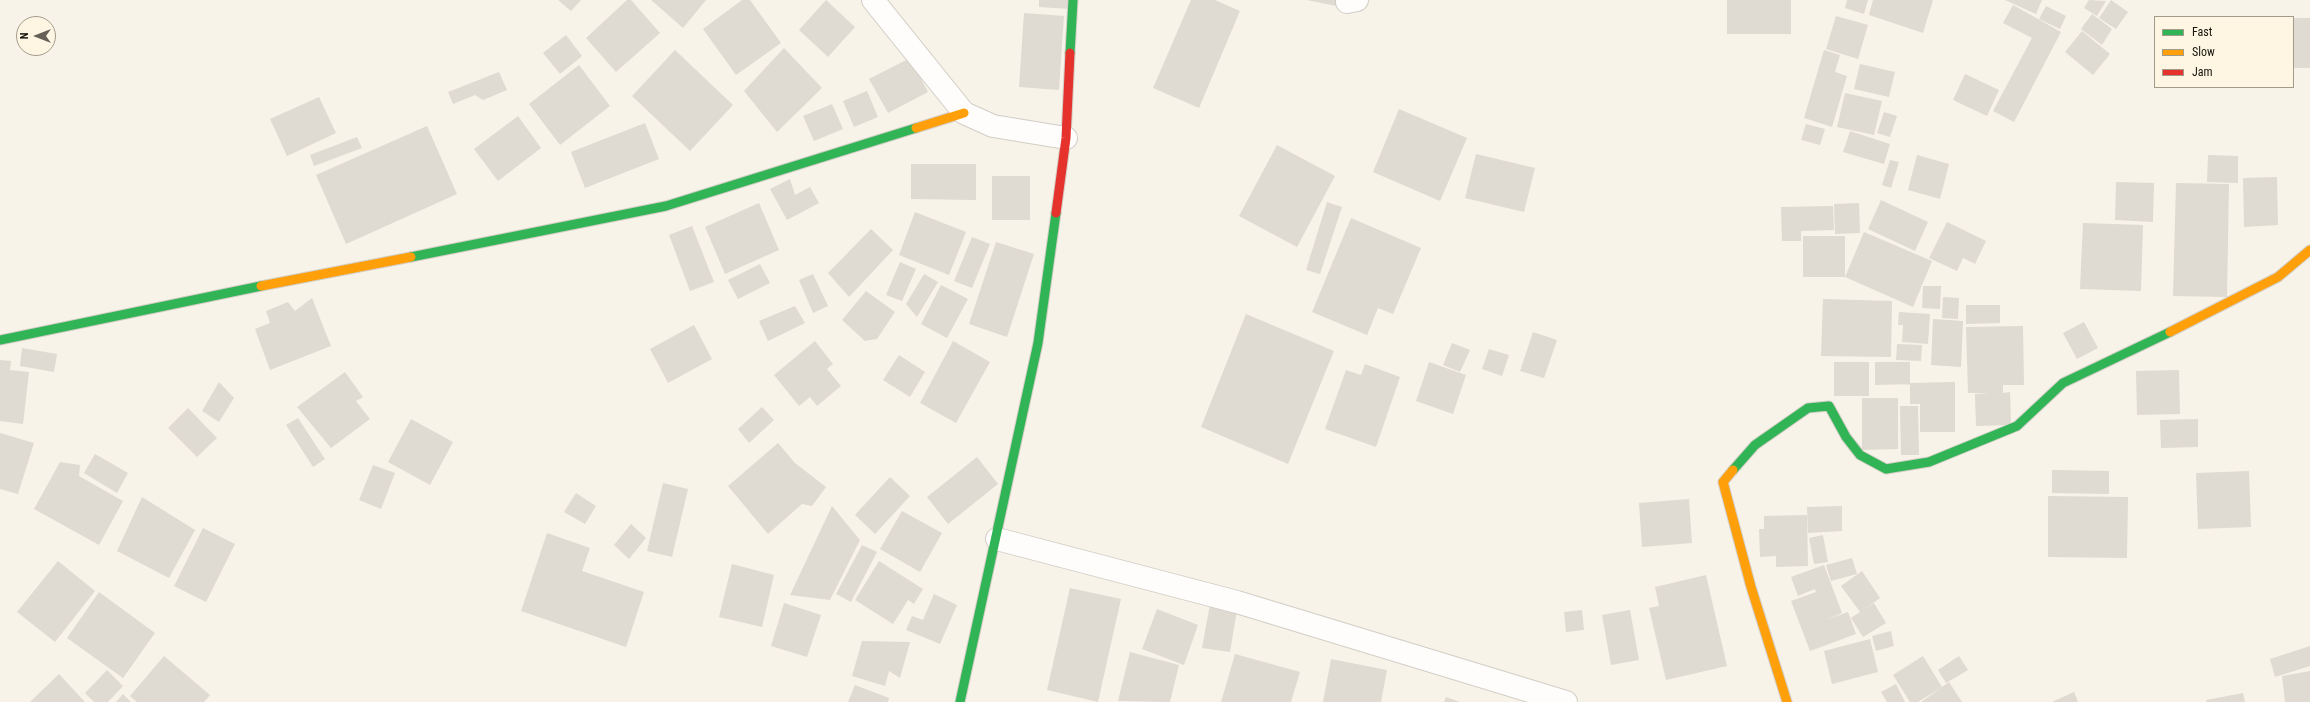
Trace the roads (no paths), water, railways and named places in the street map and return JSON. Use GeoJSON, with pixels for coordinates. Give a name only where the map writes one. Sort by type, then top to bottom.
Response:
{"type":"FeatureCollection","features":[{"type":"Feature","properties":{"kind":"street"},"geometry":{"type":"LineString","coordinates":[[873,0],[964,113],[993,126],[1066,138]]}},
{"type":"Feature","properties":{"kind":"street"},"geometry":{"type":"LineString","coordinates":[[960,702],[997,539],[1038,343],[1066,138],[1073,0]]}},
{"type":"Feature","properties":{"kind":"street"},"geometry":{"type":"LineString","coordinates":[[0,340],[276,283],[666,206],[964,113]]}},
{"type":"Feature","properties":{"kind":"street"},"geometry":{"type":"LineString","coordinates":[[1787,702],[1751,587],[1723,482],[1755,445],[1808,408],[1829,406],[1846,437],[1860,455],[1886,468],[1929,462],[2017,426],[2063,384],[2197,319],[2278,277],[2310,250]]}},
{"type":"Feature","properties":{"kind":"street"},"geometry":{"type":"LineString","coordinates":[[997,539],[1237,602],[1566,702]]}}]}
